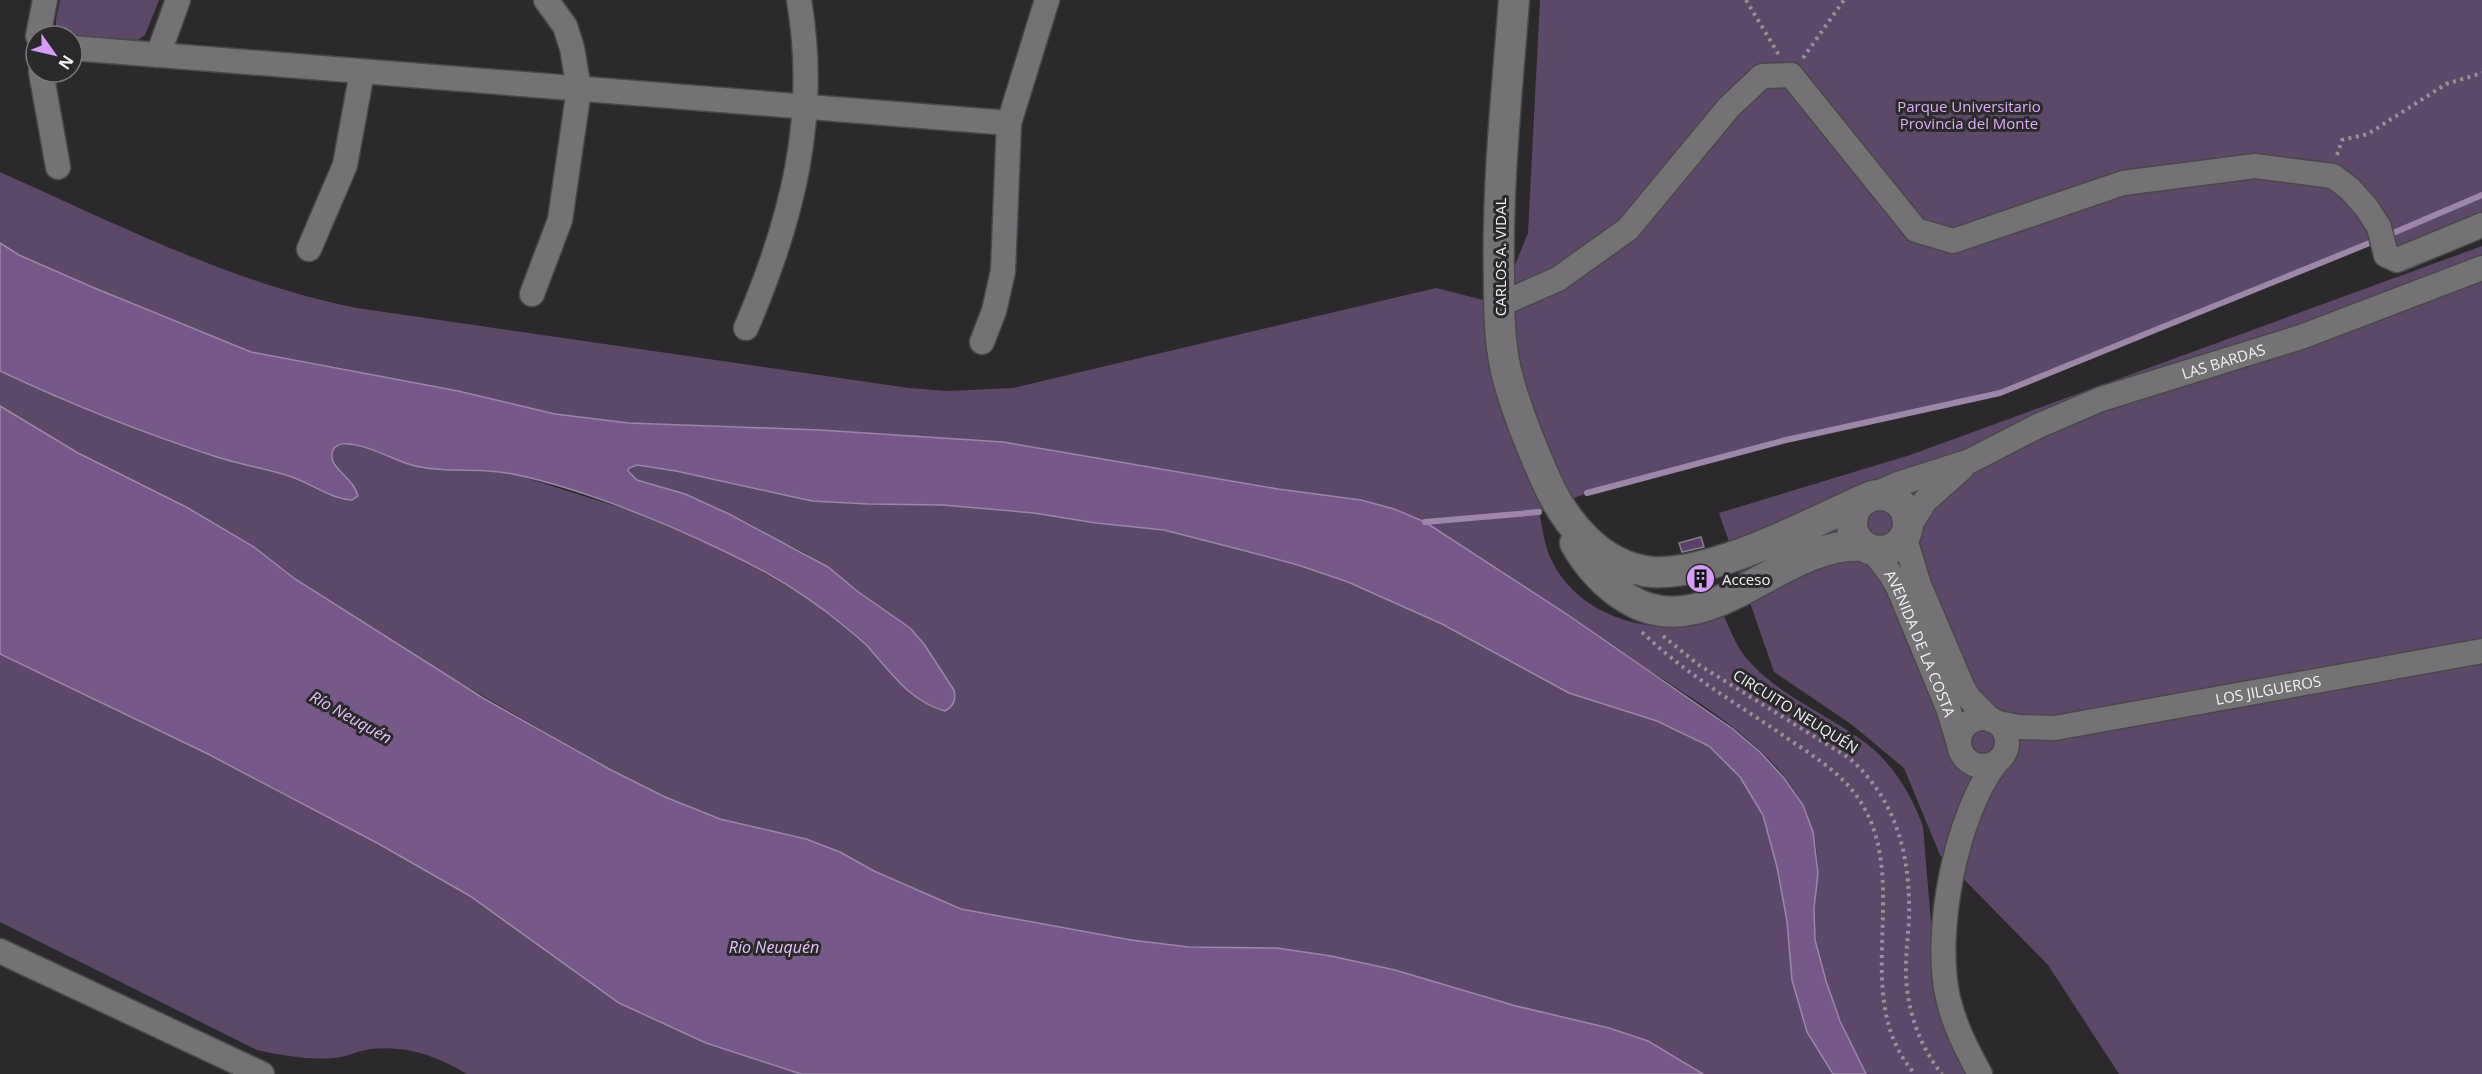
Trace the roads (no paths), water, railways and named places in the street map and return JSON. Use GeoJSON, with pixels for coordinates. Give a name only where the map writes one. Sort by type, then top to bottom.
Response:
{"type":"FeatureCollection","features":[{"type":"Feature","properties":{"kind":"street"},"geometry":{"type":"LineString","coordinates":[[40,24],[45,0]]}},
{"type":"Feature","properties":{"kind":"street"},"geometry":{"type":"LineString","coordinates":[[159,55],[178,0]]}},
{"type":"Feature","properties":{"kind":"street"},"geometry":{"type":"LineString","coordinates":[[532,294],[560,220],[579,89],[572,48],[565,26],[546,0]]}},
{"type":"Feature","properties":{"kind":"street"},"geometry":{"type":"LineString","coordinates":[[746,328],[783,233],[797,172],[806,107],[805,41],[799,0]]}},
{"type":"Feature","properties":{"kind":"street"},"geometry":{"type":"LineString","coordinates":[[982,342],[994,311],[1003,271],[1010,123],[1047,0]]}},
{"type":"Feature","properties":{"kind":"street","name":"CARLOS A. VIDAL"},"geometry":{"type":"LineString","coordinates":[[1514,0],[1499,203],[1499,305],[1504,358],[1509,381],[1539,464],[1558,504]]}},
{"type":"Feature","properties":{"kind":"street"},"geometry":{"type":"LineString","coordinates":[[84,49],[1010,123]]}},
{"type":"Feature","properties":{"kind":"street"},"geometry":{"type":"LineString","coordinates":[[309,249],[345,165],[362,72]]}},
{"type":"Feature","properties":{"kind":"street"},"geometry":{"type":"LineString","coordinates":[[1499,305],[1558,279],[1628,229],[1729,107],[1762,76],[1791,75],[1916,231],[1953,241],[2122,183],[2255,166],[2333,176],[2350,189],[2379,227],[2386,255],[2397,260],[2482,225]]}},
{"type":"Feature","properties":{"kind":"street"},"geometry":{"type":"LineString","coordinates":[[43,84],[58,167]]}},
{"type":"Feature","properties":{"kind":"street","name":"LAS BARDAS"},"geometry":{"type":"LineString","coordinates":[[1869,497],[1898,484],[1970,461],[2038,426],[2101,399],[2301,337],[2482,268]]}},
{"type":"Feature","properties":{"kind":"street","name":"LAS BARDAS"},"geometry":{"type":"LineString","coordinates":[[1906,532],[1925,501],[1970,461]]}},
{"type":"Feature","properties":{"kind":"street"},"geometry":{"type":"LineString","coordinates":[[1868,548],[1857,539],[1852,522],[1858,505],[1869,497]]}},
{"type":"Feature","properties":{"kind":"street"},"geometry":{"type":"LineString","coordinates":[[1869,497],[1891,497],[1899,501],[1905,509],[1906,532],[1891,549],[1836,547],[1815,553],[1743,590],[1695,609],[1636,616],[1589,566],[1574,542],[1558,504],[1579,532],[1608,557],[1641,570],[1667,572],[1696,567],[1736,555],[1869,497]]}},
{"type":"Feature","properties":{"kind":"street","name":"AVENIDA DE LA COSTA"},"geometry":{"type":"LineString","coordinates":[[1906,532],[1913,570],[1962,686],[1969,698],[2006,735],[2006,750],[1979,787],[1962,834]]}},
{"type":"Feature","properties":{"kind":"street","name":"AVENIDA DE LA COSTA"},"geometry":{"type":"LineString","coordinates":[[1868,548],[1886,566],[1898,587],[1948,708],[1962,751],[1966,785],[1962,834],[1947,911],[1944,971],[1947,997],[1955,1023],[1980,1074]]}},
{"type":"Feature","properties":{"kind":"street","name":"LOS JILGUEROS"},"geometry":{"type":"LineString","coordinates":[[1999,759],[2029,738],[2055,728],[2482,651]]}},
{"type":"Feature","properties":{"kind":"street","name":"AVENIDA DE LA COSTA"},"geometry":{"type":"LineString","coordinates":[[1962,751],[1964,729],[1969,723],[1976,719],[1994,722]]}},
{"type":"Feature","properties":{"kind":"street","name":"LOS JILGUEROS"},"geometry":{"type":"LineString","coordinates":[[1994,722],[2019,727],[2055,728]]}},
{"type":"Feature","properties":{"kind":"street"},"geometry":{"type":"LineString","coordinates":[[1962,751],[1977,765],[1984,766],[1999,759]]}},
{"type":"Feature","properties":{"kind":"street"},"geometry":{"type":"LineString","coordinates":[[0,951],[262,1074]]}},
{"type":"Feature","properties":{"kind":"water"},"geometry":{"type":"Polygon","coordinates":[[[0,243],[19,255],[92,287],[251,352],[458,391],[555,414],[629,423],[820,430],[1003,442],[1278,489],[1361,500],[1394,509],[1425,522],[1565,613],[1733,729],[1760,752],[1784,778],[1803,805],[1813,832],[1818,873],[1814,909],[1815,940],[1826,981],[1840,1021],[1866,1074],[1833,1074],[1807,1032],[1792,980],[1787,921],[1777,867],[1763,815],[1740,777],[1709,746],[1657,721],[1569,693],[1442,624],[1348,582],[1298,565],[1164,530],[1096,523],[1034,513],[943,505],[812,501],[676,471],[637,465],[629,468],[628,471],[637,480],[685,494],[729,514],[828,567],[857,591],[910,628],[924,644],[954,690],[954,702],[945,711],[933,707],[912,694],[860,640],[818,605],[788,586],[701,540],[594,497],[513,474],[413,466],[365,447],[345,444],[338,445],[333,450],[332,459],[354,486],[358,496],[352,500],[344,499],[292,477],[217,457],[134,428],[0,371],[0,243]]]}},
{"type":"Feature","properties":{"kind":"water","name":"Río Neuquén"},"geometry":{"type":"Polygon","coordinates":[[[0,406],[78,453],[188,508],[254,547],[295,579],[483,698],[611,770],[665,797],[720,819],[806,839],[840,852],[874,871],[961,909],[1131,940],[1189,947],[1277,948],[1331,956],[1395,970],[1516,1006],[1609,1028],[1648,1041],[1703,1074],[801,1074],[706,1043],[619,1003],[470,896],[379,844],[206,753],[0,654],[0,406]]]}},
{"type":"Feature","properties":{"kind":"waterway"},"geometry":{"type":"LineString","coordinates":[[2386,236],[2482,195]]}},
{"type":"Feature","properties":{"kind":"waterway"},"geometry":{"type":"LineString","coordinates":[[1587,493],[1786,440],[2000,393],[2377,240]]}},
{"type":"Feature","properties":{"kind":"waterway"},"geometry":{"type":"LineString","coordinates":[[1425,522],[1539,512]]}},
{"type":"Feature","properties":{"kind":"place","name":"Acceso"},"geometry":{"type":"Point","coordinates":[1701,579]}},
{"type":"Feature","properties":{"kind":"park label","name":"Parque Universitario Provincia del Monte"},"geometry":{"type":"Point","coordinates":[1969,114]}}]}
